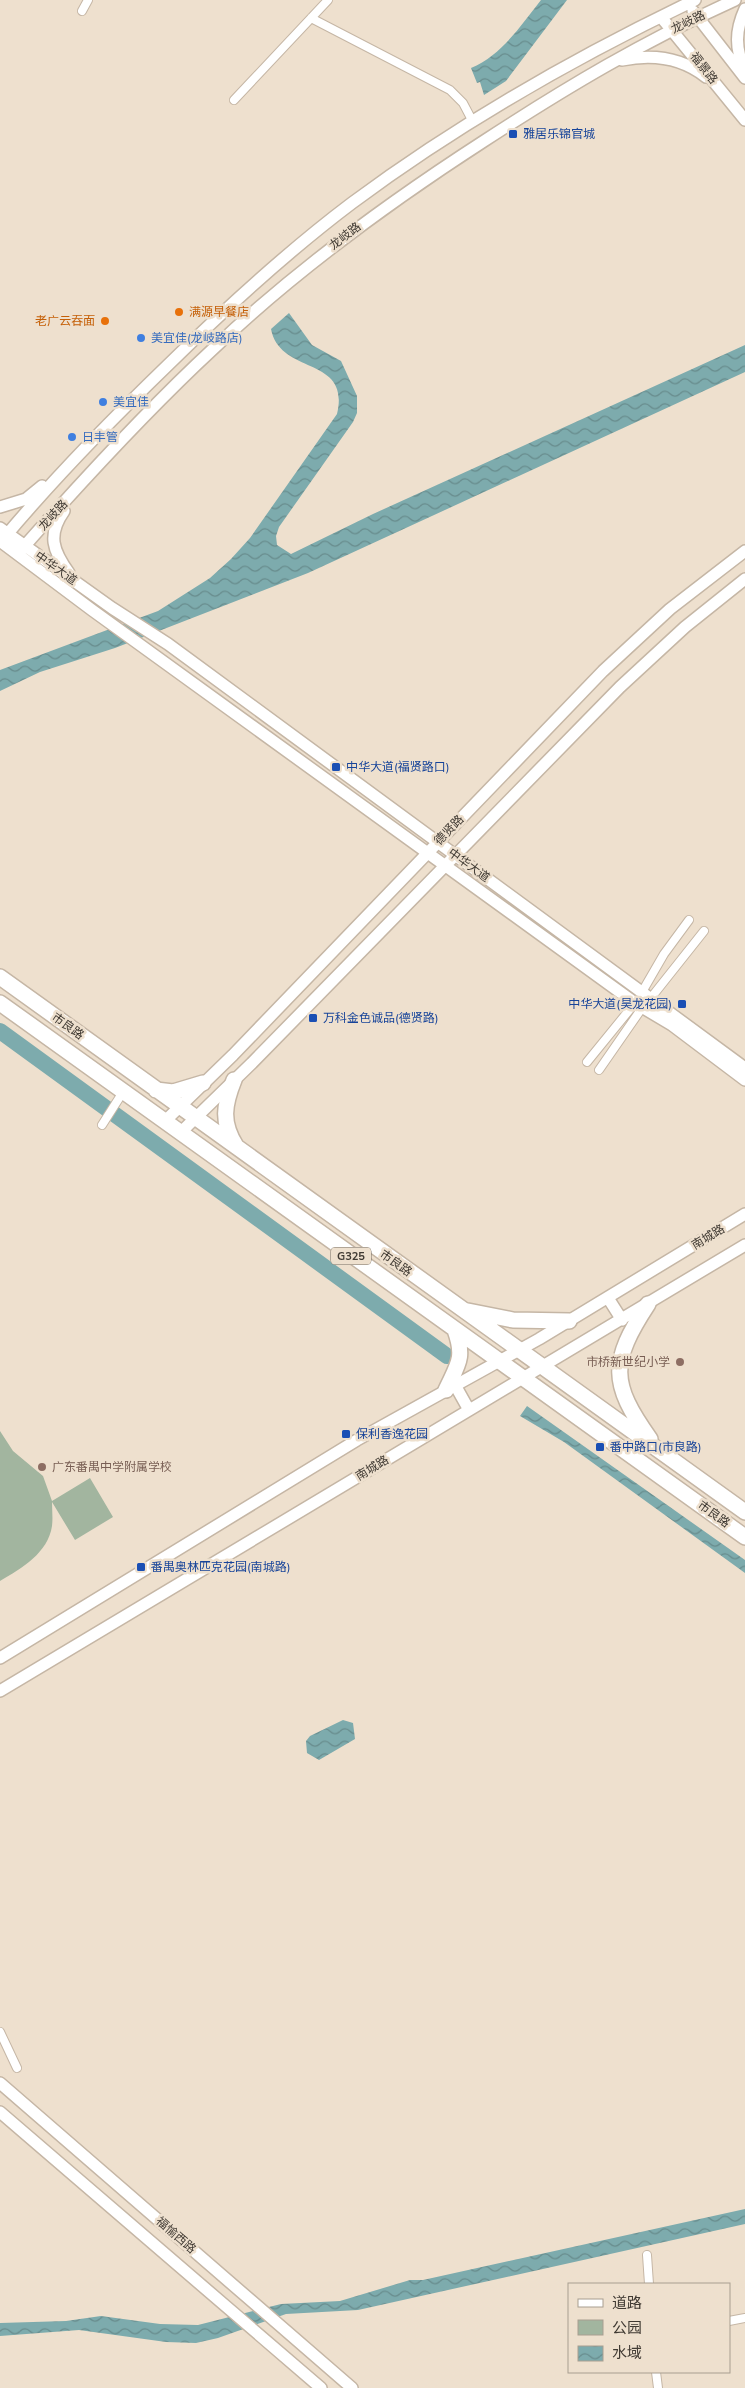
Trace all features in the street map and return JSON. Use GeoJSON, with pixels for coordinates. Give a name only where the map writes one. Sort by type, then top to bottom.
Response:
{"type":"FeatureCollection","features":[{"type":"Feature","properties":{"kind":"highway","name":"市良路"},"geometry":{"type":"LineString","coordinates":[[0,977],[178,1107],[745,1512]]}},
{"type":"Feature","properties":{"kind":"highway","name":"市良路"},"geometry":{"type":"LineString","coordinates":[[0,1003],[121,1096],[180,1133],[745,1537]]}},
{"type":"Feature","properties":{"kind":"highway"},"geometry":{"type":"LineString","coordinates":[[234,1080],[224,1112],[228,1134],[238,1150]]}},
{"type":"Feature","properties":{"kind":"highway"},"geometry":{"type":"LineString","coordinates":[[155,1090],[173,1092],[203,1083]]}},
{"type":"Feature","properties":{"kind":"highway"},"geometry":{"type":"LineString","coordinates":[[648,1304],[626,1341],[620,1383],[630,1412],[657,1448]]}},
{"type":"Feature","properties":{"kind":"highway"},"geometry":{"type":"LineString","coordinates":[[463,1310],[513,1320],[569,1321]]}},
{"type":"Feature","properties":{"kind":"highway"},"geometry":{"type":"LineString","coordinates":[[451,1388],[462,1348],[455,1330]]}},
{"type":"Feature","properties":{"kind":"street"},"geometry":{"type":"LineString","coordinates":[[82,11],[88,0]]}},
{"type":"Feature","properties":{"kind":"street"},"geometry":{"type":"LineString","coordinates":[[234,100],[328,0]]}},
{"type":"Feature","properties":{"kind":"street","name":"龙岐路"},"geometry":{"type":"LineString","coordinates":[[21,550],[127,434],[214,347],[338,242],[423,180],[557,93],[608,63],[673,29],[735,0]]}},
{"type":"Feature","properties":{"kind":"street"},"geometry":{"type":"LineString","coordinates":[[691,2],[698,17],[745,78]]}},
{"type":"Feature","properties":{"kind":"street","name":"龙岐路"},"geometry":{"type":"LineString","coordinates":[[2,536],[84,449],[198,336],[296,247],[381,182],[473,122],[587,56],[691,2]]}},
{"type":"Feature","properties":{"kind":"street"},"geometry":{"type":"LineString","coordinates":[[745,9],[737,28],[736,43],[745,70]]}},
{"type":"Feature","properties":{"kind":"street","name":"福景路"},"geometry":{"type":"LineString","coordinates":[[661,17],[673,29],[745,120]]}},
{"type":"Feature","properties":{"kind":"street"},"geometry":{"type":"LineString","coordinates":[[311,18],[450,90],[463,103],[473,122]]}},
{"type":"Feature","properties":{"kind":"street"},"geometry":{"type":"LineString","coordinates":[[608,63],[637,57],[661,58],[688,65],[719,87]]}},
{"type":"Feature","properties":{"kind":"street"},"geometry":{"type":"LineString","coordinates":[[0,507],[26,499],[84,449]]}},
{"type":"Feature","properties":{"kind":"street"},"geometry":{"type":"LineString","coordinates":[[74,581],[56,553],[54,533],[56,523],[96,467]]}},
{"type":"Feature","properties":{"kind":"street","name":"中华大道"},"geometry":{"type":"LineString","coordinates":[[2,536],[95,612],[638,1006],[672,1025],[745,1080]]}},
{"type":"Feature","properties":{"kind":"street","name":"中华大道"},"geometry":{"type":"LineString","coordinates":[[21,550],[74,581],[168,644],[745,1068]]}},
{"type":"Feature","properties":{"kind":"street","name":"德贤路"},"geometry":{"type":"LineString","coordinates":[[164,1122],[233,1055],[625,650],[676,604],[745,551]]}},
{"type":"Feature","properties":{"kind":"street","name":"德贤路"},"geometry":{"type":"LineString","coordinates":[[180,1133],[456,856],[641,666],[745,579]]}},
{"type":"Feature","properties":{"kind":"street"},"geometry":{"type":"LineString","coordinates":[[478,890],[487,879]]}},
{"type":"Feature","properties":{"kind":"street"},"geometry":{"type":"LineString","coordinates":[[646,996],[664,954],[689,920]]}},
{"type":"Feature","properties":{"kind":"street"},"geometry":{"type":"LineString","coordinates":[[646,996],[704,931]]}},
{"type":"Feature","properties":{"kind":"street"},"geometry":{"type":"LineString","coordinates":[[587,1062],[638,1006]]}},
{"type":"Feature","properties":{"kind":"street"},"geometry":{"type":"LineString","coordinates":[[599,1070],[638,1006]]}},
{"type":"Feature","properties":{"kind":"street"},"geometry":{"type":"LineString","coordinates":[[102,1125],[121,1096]]}},
{"type":"Feature","properties":{"kind":"street","name":"南城路"},"geometry":{"type":"LineString","coordinates":[[0,1658],[357,1440],[569,1321],[745,1214]]}},
{"type":"Feature","properties":{"kind":"street","name":"南城路"},"geometry":{"type":"LineString","coordinates":[[0,1691],[745,1246]]}},
{"type":"Feature","properties":{"kind":"street"},"geometry":{"type":"LineString","coordinates":[[608,1298],[622,1320]]}},
{"type":"Feature","properties":{"kind":"street"},"geometry":{"type":"LineString","coordinates":[[451,1388],[469,1410]]}},
{"type":"Feature","properties":{"kind":"street"},"geometry":{"type":"LineString","coordinates":[[0,2032],[17,2068]]}},
{"type":"Feature","properties":{"kind":"street","name":"福愉西路"},"geometry":{"type":"LineString","coordinates":[[0,2083],[352,2388]]}},
{"type":"Feature","properties":{"kind":"street","name":"福愉西路"},"geometry":{"type":"LineString","coordinates":[[0,2112],[230,2309],[315,2386]]}},
{"type":"Feature","properties":{"kind":"street"},"geometry":{"type":"LineString","coordinates":[[647,2255],[649,2283]]}},
{"type":"Feature","properties":{"kind":"street"},"geometry":{"type":"LineString","coordinates":[[730,2321],[745,2318]]}},
{"type":"Feature","properties":{"kind":"street"},"geometry":{"type":"LineString","coordinates":[[656,2373],[658,2388]]}},
{"type":"Feature","properties":{"kind":"green space"},"geometry":{"type":"Polygon","coordinates":[[[0,1431],[13,1451],[43,1476],[52,1501],[90,1478],[113,1517],[75,1540],[52,1502],[50,1536],[40,1552],[17,1571],[0,1581],[0,1431]]]}},
{"type":"Feature","properties":{"kind":"water"},"geometry":{"type":"Polygon","coordinates":[[[541,0],[567,0],[506,81],[484,95],[480,82],[477,83],[471,68],[501,47],[541,0]]]}},
{"type":"Feature","properties":{"kind":"water"},"geometry":{"type":"Polygon","coordinates":[[[289,313],[312,345],[341,361],[357,396],[357,413],[353,422],[279,527],[276,536],[277,545],[291,554],[373,514],[745,345],[745,372],[308,573],[115,648],[40,672],[0,691],[0,670],[158,611],[210,578],[250,538],[337,414],[339,395],[334,382],[325,374],[287,354],[277,344],[271,329],[289,313]]]}},
{"type":"Feature","properties":{"kind":"water"},"geometry":{"type":"Polygon","coordinates":[[[527,1406],[745,1560],[745,1573],[564,1442],[520,1416],[527,1406]]]}},
{"type":"Feature","properties":{"kind":"water"},"geometry":{"type":"Polygon","coordinates":[[[343,1720],[353,1723],[355,1739],[319,1760],[307,1753],[306,1741],[310,1736],[343,1720]]]}},
{"type":"Feature","properties":{"kind":"water"},"geometry":{"type":"Polygon","coordinates":[[[745,2209],[745,2224],[358,2310],[286,2314],[218,2338],[196,2343],[166,2342],[79,2330],[0,2336],[0,2323],[66,2321],[101,2316],[160,2324],[198,2325],[281,2304],[340,2301],[410,2280],[423,2280],[745,2209]]]}},
{"type":"Feature","properties":{"kind":"waterway"},"geometry":{"type":"LineString","coordinates":[[0,1031],[447,1356]]}},
{"type":"Feature","properties":{"kind":"place","name":"雅居乐锦官城"},"geometry":{"type":"Point","coordinates":[513,134]}},
{"type":"Feature","properties":{"kind":"place","name":"满源早餐店"},"geometry":{"type":"Point","coordinates":[179,312]}},
{"type":"Feature","properties":{"kind":"place","name":"老广云吞面"},"geometry":{"type":"Point","coordinates":[105,321]}},
{"type":"Feature","properties":{"kind":"place","name":"美宜佳(龙岐路店)"},"geometry":{"type":"Point","coordinates":[141,338]}},
{"type":"Feature","properties":{"kind":"place","name":"美宜佳"},"geometry":{"type":"Point","coordinates":[103,402]}},
{"type":"Feature","properties":{"kind":"place","name":"日丰管"},"geometry":{"type":"Point","coordinates":[72,437]}},
{"type":"Feature","properties":{"kind":"place","name":"中华大道(福贤路口)"},"geometry":{"type":"Point","coordinates":[336,767]}},
{"type":"Feature","properties":{"kind":"place","name":"中华大道(昊龙花园)"},"geometry":{"type":"Point","coordinates":[682,1004]}},
{"type":"Feature","properties":{"kind":"place","name":"万科金色诚品(德贤路)"},"geometry":{"type":"Point","coordinates":[313,1018]}},
{"type":"Feature","properties":{"kind":"place","name":"市桥新世纪小学"},"geometry":{"type":"Point","coordinates":[680,1362]}},
{"type":"Feature","properties":{"kind":"place","name":"保利香逸花园"},"geometry":{"type":"Point","coordinates":[346,1434]}},
{"type":"Feature","properties":{"kind":"place","name":"番中路口(市良路)"},"geometry":{"type":"Point","coordinates":[600,1447]}},
{"type":"Feature","properties":{"kind":"place","name":"广东番禺中学附属学校"},"geometry":{"type":"Point","coordinates":[42,1467]}},
{"type":"Feature","properties":{"kind":"place","name":"番禺奥林匹克花园(南城路)"},"geometry":{"type":"Point","coordinates":[141,1567]}}]}
